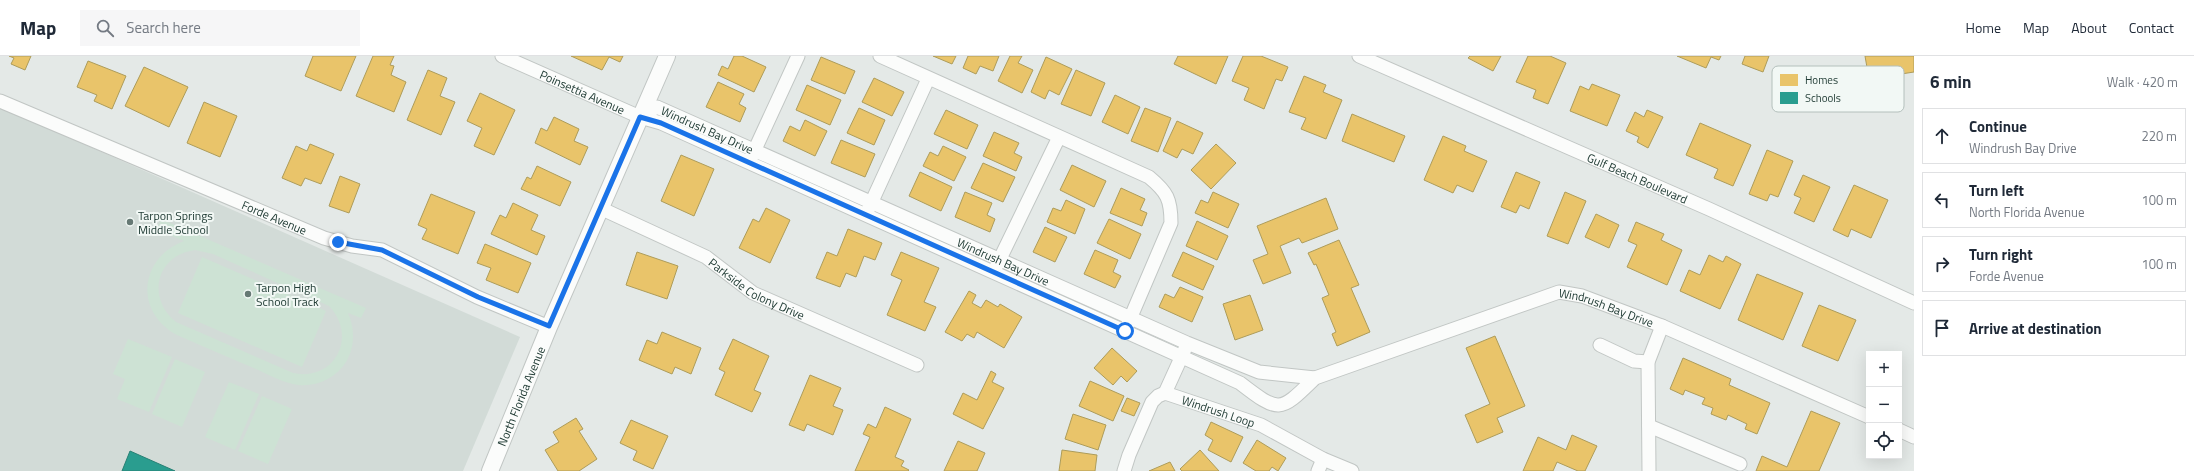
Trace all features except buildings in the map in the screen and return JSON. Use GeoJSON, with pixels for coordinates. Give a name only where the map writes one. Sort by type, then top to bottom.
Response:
{"type":"FeatureCollection","features":[{"type":"Feature","properties":{"kind":"street","name":"Poinsettia Avenue"},"geometry":{"type":"LineString","coordinates":[[502,56],[640,117]]}},
{"type":"Feature","properties":{"kind":"street","name":"North Florida Avenue"},"geometry":{"type":"LineString","coordinates":[[490,471],[549,326],[667,56]]}},
{"type":"Feature","properties":{"kind":"street"},"geometry":{"type":"LineString","coordinates":[[751,157],[798,56]]}},
{"type":"Feature","properties":{"kind":"street"},"geometry":{"type":"LineString","coordinates":[[880,56],[928,79],[1149,177],[1160,187],[1167,196],[1171,206],[1171,223],[1125,331]]}},
{"type":"Feature","properties":{"kind":"street","name":"Gulf Beach Boulevard"},"geometry":{"type":"LineString","coordinates":[[1359,56],[1701,206],[1914,303]]}},
{"type":"Feature","properties":{"kind":"street"},"geometry":{"type":"LineString","coordinates":[[866,216],[928,79]]}},
{"type":"Feature","properties":{"kind":"street","name":"Forde Avenue"},"geometry":{"type":"LineString","coordinates":[[0,101],[324,238],[352,246],[382,250],[478,297],[549,326]]}},
{"type":"Feature","properties":{"kind":"street","name":"Windrush Bay Drive"},"geometry":{"type":"LineString","coordinates":[[640,117],[661,123],[872,203],[1187,344],[1259,372],[1315,378]]}},
{"type":"Feature","properties":{"kind":"street"},"geometry":{"type":"LineString","coordinates":[[994,272],[1059,137]]}},
{"type":"Feature","properties":{"kind":"street","name":"Windrush Bay Drive"},"geometry":{"type":"LineString","coordinates":[[751,157],[866,216],[1240,383],[1262,400],[1280,406],[1289,403],[1315,378],[1559,292],[1582,296],[1662,326],[1866,416]]}},
{"type":"Feature","properties":{"kind":"street","name":"Parkside Colony Drive"},"geometry":{"type":"LineString","coordinates":[[600,208],[706,256],[753,293],[917,365]]}},
{"type":"Feature","properties":{"kind":"street"},"geometry":{"type":"LineString","coordinates":[[1649,471],[1648,362],[1662,326]]}},
{"type":"Feature","properties":{"kind":"street"},"geometry":{"type":"LineString","coordinates":[[1124,471],[1129,455],[1152,402],[1158,396],[1165,393],[1187,344]]}},
{"type":"Feature","properties":{"kind":"street"},"geometry":{"type":"LineString","coordinates":[[1600,345],[1634,361],[1648,362]]}},
{"type":"Feature","properties":{"kind":"street"},"geometry":{"type":"LineString","coordinates":[[1251,392],[1259,372]]}},
{"type":"Feature","properties":{"kind":"street","name":"Windrush Loop"},"geometry":{"type":"LineString","coordinates":[[1165,393],[1261,425],[1323,459],[1352,471]]}},
{"type":"Feature","properties":{"kind":"street"},"geometry":{"type":"LineString","coordinates":[[1649,426],[1740,464]]}},
{"type":"Feature","properties":{"kind":"street"},"geometry":{"type":"LineString","coordinates":[[1902,431],[1914,437]]}},
{"type":"Feature","properties":{"kind":"street"},"geometry":{"type":"LineString","coordinates":[[1318,471],[1323,459]]}},
{"type":"Feature","properties":{"kind":"shaded area","name":"Tarpon Springs Middle School"},"geometry":{"type":"Polygon","coordinates":[[[0,107],[520,337],[463,471],[0,471],[0,107]]]}},
{"type":"Feature","properties":{"kind":"green space"},"geometry":{"type":"Polygon","coordinates":[[[161,219],[366,308],[361,318],[348,313],[352,325],[353,338],[349,356],[342,368],[331,377],[319,383],[298,385],[277,378],[177,335],[163,325],[154,313],[148,300],[148,286],[151,272],[158,260],[169,249],[184,241],[157,229],[161,219]],[[195,250],[182,254],[171,260],[164,269],[160,279],[159,290],[161,301],[167,312],[176,322],[293,373],[308,374],[320,371],[330,364],[338,354],[342,330],[338,318],[329,306],[213,254],[195,250]]]}},
{"type":"Feature","properties":{"kind":"green space"},"geometry":{"type":"Polygon","coordinates":[[[202,257],[326,311],[302,367],[178,313],[202,257]]]}},
{"type":"Feature","properties":{"kind":"green space"},"geometry":{"type":"Polygon","coordinates":[[[128,339],[172,357],[149,412],[117,399],[125,379],[113,374],[128,339]]]}},
{"type":"Feature","properties":{"kind":"green space"},"geometry":{"type":"Polygon","coordinates":[[[175,359],[205,372],[182,427],[152,414],[175,359]]]}},
{"type":"Feature","properties":{"kind":"green space"},"geometry":{"type":"Polygon","coordinates":[[[229,382],[259,394],[235,450],[205,437],[229,382]]]}},
{"type":"Feature","properties":{"kind":"green space"},"geometry":{"type":"Polygon","coordinates":[[[262,396],[292,409],[268,464],[238,451],[262,396]]]}},
{"type":"Feature","properties":{"kind":"place","name":"Tarpon Springs Middle School"},"geometry":{"type":"Point","coordinates":[130,222]}},
{"type":"Feature","properties":{"kind":"place","name":"Tarpon High School Track"},"geometry":{"type":"Point","coordinates":[248,294]}},
{"type":"Feature","properties":{"kind":"route"},"geometry":{"type":"LineString","coordinates":[[338,242],[352,246],[382,250],[478,297],[549,326],[640,117],[661,123],[1125,331]]}}]}
